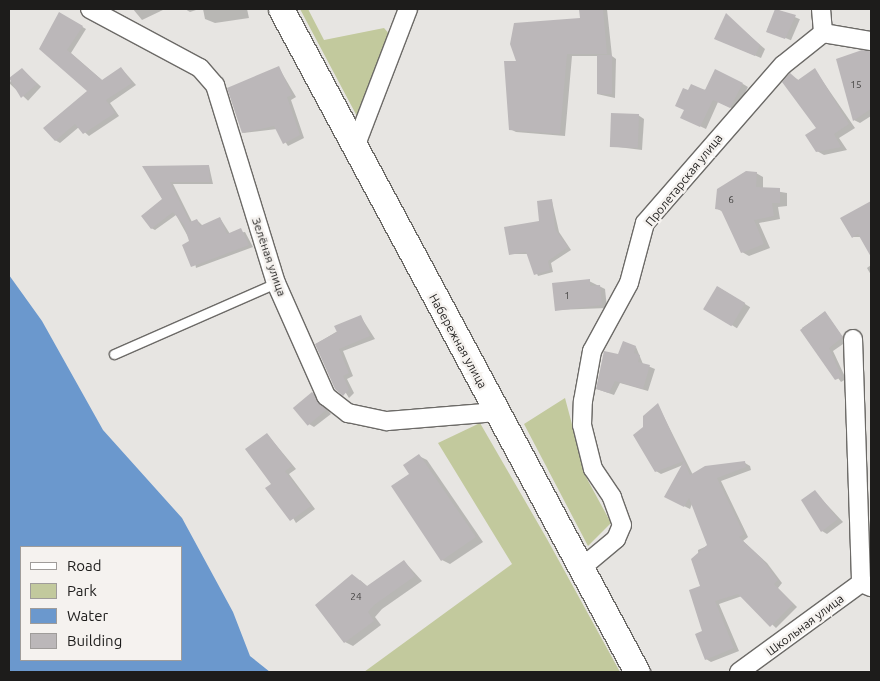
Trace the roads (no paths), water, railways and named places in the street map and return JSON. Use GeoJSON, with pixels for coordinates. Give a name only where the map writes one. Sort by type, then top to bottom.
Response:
{"type":"FeatureCollection","features":[{"type":"Feature","properties":{"kind":"street","name":"Зелёная улица"},"geometry":{"type":"LineString","coordinates":[[90,9],[200,68],[215,85],[276,283],[326,396],[348,413],[387,420],[497,412]]}},
{"type":"Feature","properties":{"kind":"street","name":"Набережная улица"},"geometry":{"type":"LineString","coordinates":[[280,9],[637,672]]}},
{"type":"Feature","properties":{"kind":"street"},"geometry":{"type":"LineString","coordinates":[[355,147],[408,9]]}},
{"type":"Feature","properties":{"kind":"street"},"geometry":{"type":"LineString","coordinates":[[821,9],[823,33],[871,41]]}},
{"type":"Feature","properties":{"kind":"street","name":"Пролетарская улица"},"geometry":{"type":"LineString","coordinates":[[580,569],[616,539],[622,525],[612,497],[593,469],[582,425],[583,401],[592,351],[629,283],[645,223],[783,65],[823,33]]}},
{"type":"Feature","properties":{"kind":"street"},"geometry":{"type":"LineString","coordinates":[[854,339],[866,585]]}},
{"type":"Feature","properties":{"kind":"street","name":"Школьная улица"},"geometry":{"type":"LineString","coordinates":[[739,672],[866,585]]}},
{"type":"Feature","properties":{"kind":"lane"},"geometry":{"type":"LineString","coordinates":[[114,354],[276,283]]}},
{"type":"Feature","properties":{"kind":"water"},"geometry":{"type":"Polygon","coordinates":[[[9,275],[42,321],[103,430],[182,518],[233,612],[250,656],[270,672],[9,672],[9,275]]]}}]}
